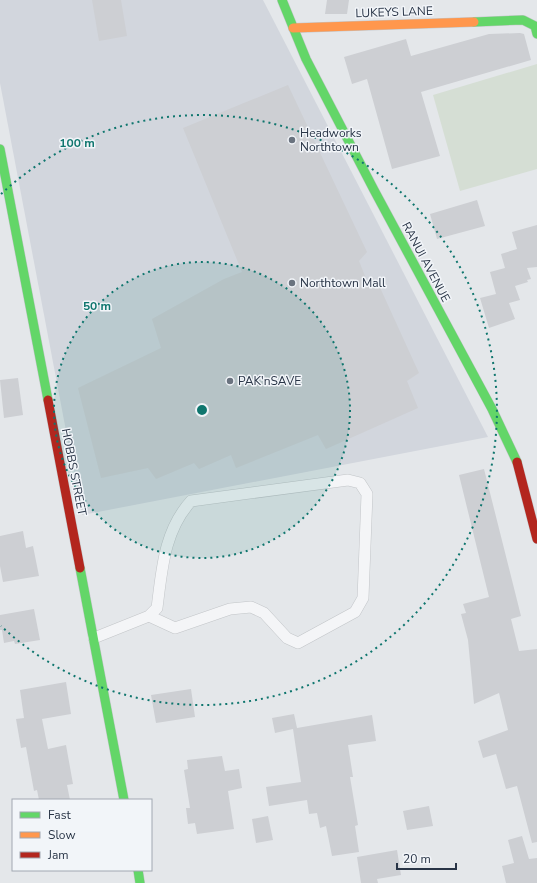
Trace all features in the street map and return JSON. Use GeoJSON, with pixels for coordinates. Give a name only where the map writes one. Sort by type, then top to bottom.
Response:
{"type":"FeatureCollection","features":[{"type":"Feature","properties":{"kind":"street","name":"RANUI AVENUE"},"geometry":{"type":"LineString","coordinates":[[282,0],[306,59],[370,183],[492,409],[513,454],[537,539]]}},
{"type":"Feature","properties":{"kind":"street","name":"LUKEYS LANE"},"geometry":{"type":"LineString","coordinates":[[293,28],[523,20],[535,26],[537,34]]}},
{"type":"Feature","properties":{"kind":"street","name":"HOBBS STREET"},"geometry":{"type":"LineString","coordinates":[[0,149],[124,799]]}},
{"type":"Feature","properties":{"kind":"street"},"geometry":{"type":"LineString","coordinates":[[138,871],[140,883]]}},
{"type":"Feature","properties":{"kind":"lane"},"geometry":{"type":"LineString","coordinates":[[94,638],[149,616],[157,608],[170,533],[180,514],[191,501],[348,480],[360,483],[367,494],[362,598],[355,612],[346,618],[298,643],[287,638],[264,613],[251,607],[230,609],[175,628],[149,616]]}},
{"type":"Feature","properties":{"kind":"shaded area"},"geometry":{"type":"Polygon","coordinates":[[[0,0],[263,0],[488,437],[82,515],[0,83],[0,0]]]}},
{"type":"Feature","properties":{"kind":"shaded area"},"geometry":{"type":"Polygon","coordinates":[[[537,64],[537,169],[460,191],[433,95],[537,64]]]}},
{"type":"Feature","properties":{"kind":"building"},"geometry":{"type":"Polygon","coordinates":[[[92,0],[121,0],[127,36],[99,41],[92,0]]]}},
{"type":"Feature","properties":{"kind":"building"},"geometry":{"type":"Polygon","coordinates":[[[327,0],[349,0],[347,14],[325,14],[327,0]]]}},
{"type":"Feature","properties":{"kind":"building"},"geometry":{"type":"Polygon","coordinates":[[[489,34],[524,34],[531,60],[421,92],[440,156],[392,169],[367,79],[352,84],[344,57],[406,39],[411,56],[489,34]]]}},
{"type":"Feature","properties":{"kind":"building","name":"Northtown Mall"},"geometry":{"type":"Polygon","coordinates":[[[288,85],[367,252],[359,261],[369,286],[377,281],[419,373],[407,381],[418,408],[326,449],[318,435],[236,468],[231,455],[199,469],[194,463],[156,479],[148,468],[101,478],[78,388],[161,348],[152,319],[224,279],[242,272],[183,128],[288,85]]]}},
{"type":"Feature","properties":{"kind":"building"},"geometry":{"type":"Polygon","coordinates":[[[477,200],[485,226],[437,239],[430,214],[477,200]]]}},
{"type":"Feature","properties":{"kind":"building"},"geometry":{"type":"Polygon","coordinates":[[[537,225],[537,267],[527,268],[531,279],[527,280],[528,282],[515,286],[520,300],[509,303],[515,319],[489,328],[480,298],[496,294],[490,272],[505,268],[501,254],[517,249],[512,232],[537,225]]]}},
{"type":"Feature","properties":{"kind":"building"},"geometry":{"type":"Polygon","coordinates":[[[18,378],[23,415],[4,418],[0,380],[18,378]]]}},
{"type":"Feature","properties":{"kind":"building"},"geometry":{"type":"Polygon","coordinates":[[[484,469],[521,616],[511,619],[519,651],[537,649],[537,842],[532,843],[517,786],[506,789],[496,754],[483,758],[478,741],[508,730],[499,693],[474,704],[468,640],[461,614],[466,613],[463,604],[489,597],[459,475],[484,469]]]}},
{"type":"Feature","properties":{"kind":"building"},"geometry":{"type":"Polygon","coordinates":[[[23,531],[26,548],[33,546],[39,576],[3,582],[0,566],[0,536],[23,531]]]}},
{"type":"Feature","properties":{"kind":"building"},"geometry":{"type":"Polygon","coordinates":[[[34,609],[40,640],[15,644],[14,641],[4,643],[2,630],[0,630],[0,615],[34,609]]]}},
{"type":"Feature","properties":{"kind":"building"},"geometry":{"type":"Polygon","coordinates":[[[66,682],[71,714],[42,719],[48,749],[66,745],[73,784],[67,785],[70,799],[39,799],[37,790],[34,791],[26,747],[21,748],[16,719],[24,718],[20,690],[66,682]]]}},
{"type":"Feature","properties":{"kind":"building"},"geometry":{"type":"Polygon","coordinates":[[[191,689],[195,717],[156,723],[151,695],[191,689]]]}},
{"type":"Feature","properties":{"kind":"building"},"geometry":{"type":"Polygon","coordinates":[[[294,714],[297,728],[372,715],[376,741],[348,745],[353,777],[350,777],[358,825],[355,826],[359,852],[332,856],[326,826],[320,828],[317,813],[309,814],[307,800],[269,806],[266,787],[301,782],[293,729],[275,733],[272,718],[294,714]]]}},
{"type":"Feature","properties":{"kind":"building"},"geometry":{"type":"Polygon","coordinates":[[[222,756],[225,771],[239,769],[242,788],[228,791],[234,829],[197,834],[195,823],[188,824],[186,808],[190,808],[184,770],[188,769],[187,760],[222,756]]]}},
{"type":"Feature","properties":{"kind":"building"},"geometry":{"type":"Polygon","coordinates":[[[429,806],[433,826],[407,830],[403,811],[429,806]]]}},
{"type":"Feature","properties":{"kind":"building"},"geometry":{"type":"Polygon","coordinates":[[[268,816],[273,840],[256,843],[252,819],[268,816]]]}},
{"type":"Feature","properties":{"kind":"building"},"geometry":{"type":"Polygon","coordinates":[[[522,836],[529,859],[537,858],[537,883],[506,883],[502,866],[514,863],[508,840],[522,836]]]}},
{"type":"Feature","properties":{"kind":"building"},"geometry":{"type":"Polygon","coordinates":[[[397,850],[401,875],[377,879],[378,883],[361,883],[357,857],[397,850]]]}},
{"type":"Feature","properties":{"kind":"traffic: fast"},"geometry":{"type":"LineString","coordinates":[[282,0],[306,59],[374,190],[492,409],[517,462]]}},
{"type":"Feature","properties":{"kind":"traffic: fast"},"geometry":{"type":"LineString","coordinates":[[474,22],[523,20],[535,26],[537,34]]}},
{"type":"Feature","properties":{"kind":"traffic: fast"},"geometry":{"type":"LineString","coordinates":[[0,149],[48,400]]}},
{"type":"Feature","properties":{"kind":"traffic: fast"},"geometry":{"type":"LineString","coordinates":[[80,568],[124,799]]}},
{"type":"Feature","properties":{"kind":"traffic: fast"},"geometry":{"type":"LineString","coordinates":[[138,871],[140,883]]}},
{"type":"Feature","properties":{"kind":"traffic: slow"},"geometry":{"type":"LineString","coordinates":[[293,28],[474,22]]}},
{"type":"Feature","properties":{"kind":"traffic: jam"},"geometry":{"type":"LineString","coordinates":[[48,400],[80,568]]}},
{"type":"Feature","properties":{"kind":"traffic: jam"},"geometry":{"type":"LineString","coordinates":[[517,462],[537,539]]}},
{"type":"Feature","properties":{"kind":"place","name":"Headworks Northtown"},"geometry":{"type":"Point","coordinates":[292,140]}},
{"type":"Feature","properties":{"kind":"place","name":"Northtown Mall"},"geometry":{"type":"Point","coordinates":[292,283]}},
{"type":"Feature","properties":{"kind":"place","name":"PAK'nSAVE"},"geometry":{"type":"Point","coordinates":[230,381]}}]}
